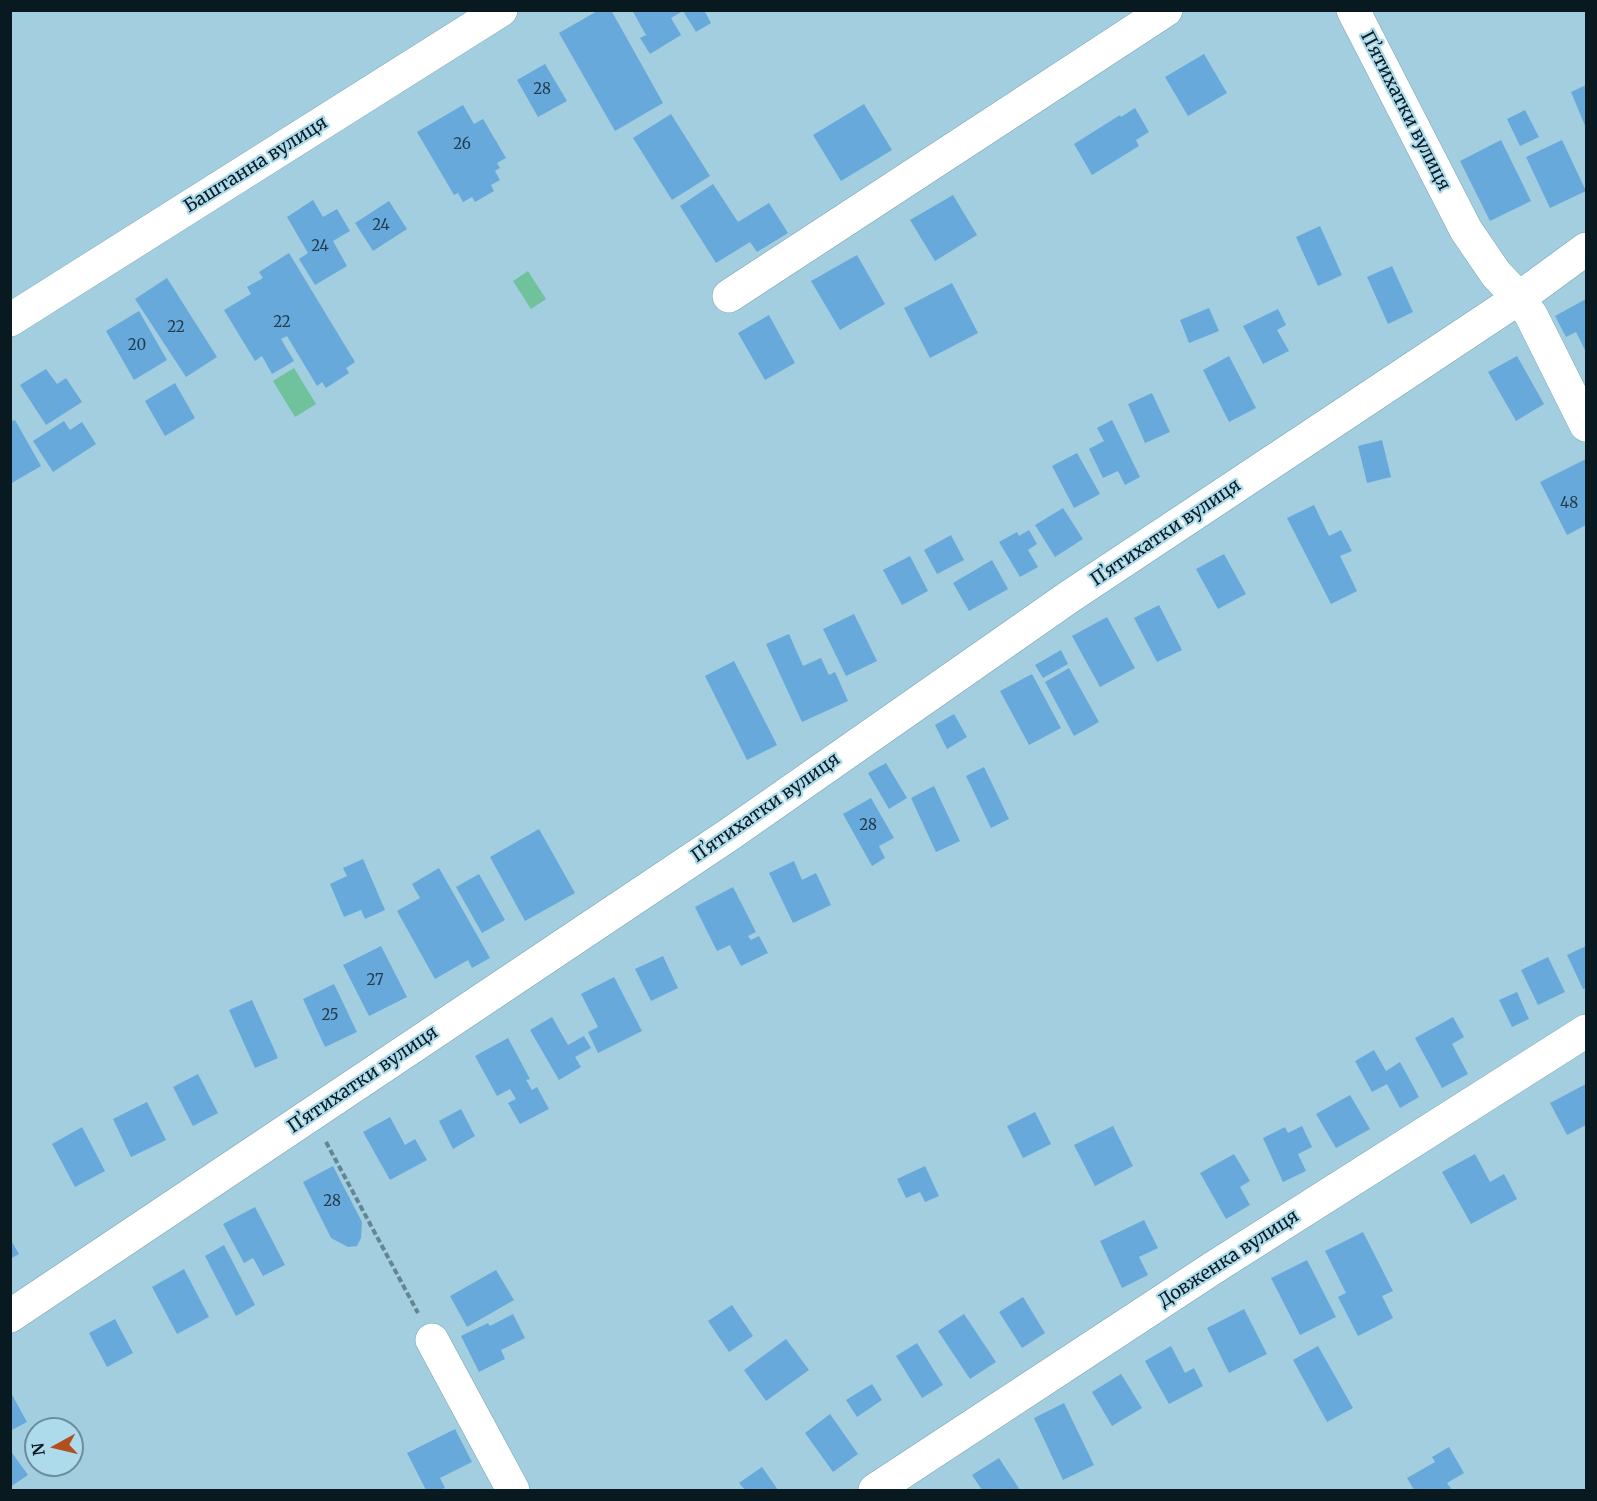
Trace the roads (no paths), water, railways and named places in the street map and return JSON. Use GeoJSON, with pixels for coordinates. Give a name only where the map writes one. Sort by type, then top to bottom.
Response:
{"type":"FeatureCollection","features":[{"type":"Feature","properties":{"kind":"street","name":"Баштанна вулиця"},"geometry":{"type":"LineString","coordinates":[[10,320],[501,10]]}},
{"type":"Feature","properties":{"kind":"street"},"geometry":{"type":"LineString","coordinates":[[729,296],[1167,10]]}},
{"type":"Feature","properties":{"kind":"street","name":"Пʼятихатки вулиця"},"geometry":{"type":"LineString","coordinates":[[1353,10],[1466,230],[1496,274],[1519,298],[1531,315],[1587,425]]}},
{"type":"Feature","properties":{"kind":"street","name":"Пʼятихатки вулиця"},"geometry":{"type":"LineString","coordinates":[[10,1316],[730,834],[1069,597],[1519,298],[1587,249]]}},
{"type":"Feature","properties":{"kind":"street","name":"Довженка вулиця"},"geometry":{"type":"LineString","coordinates":[[874,1491],[1213,1268],[1587,1031]]}},
{"type":"Feature","properties":{"kind":"street"},"geometry":{"type":"LineString","coordinates":[[432,1340],[513,1491]]}}]}
